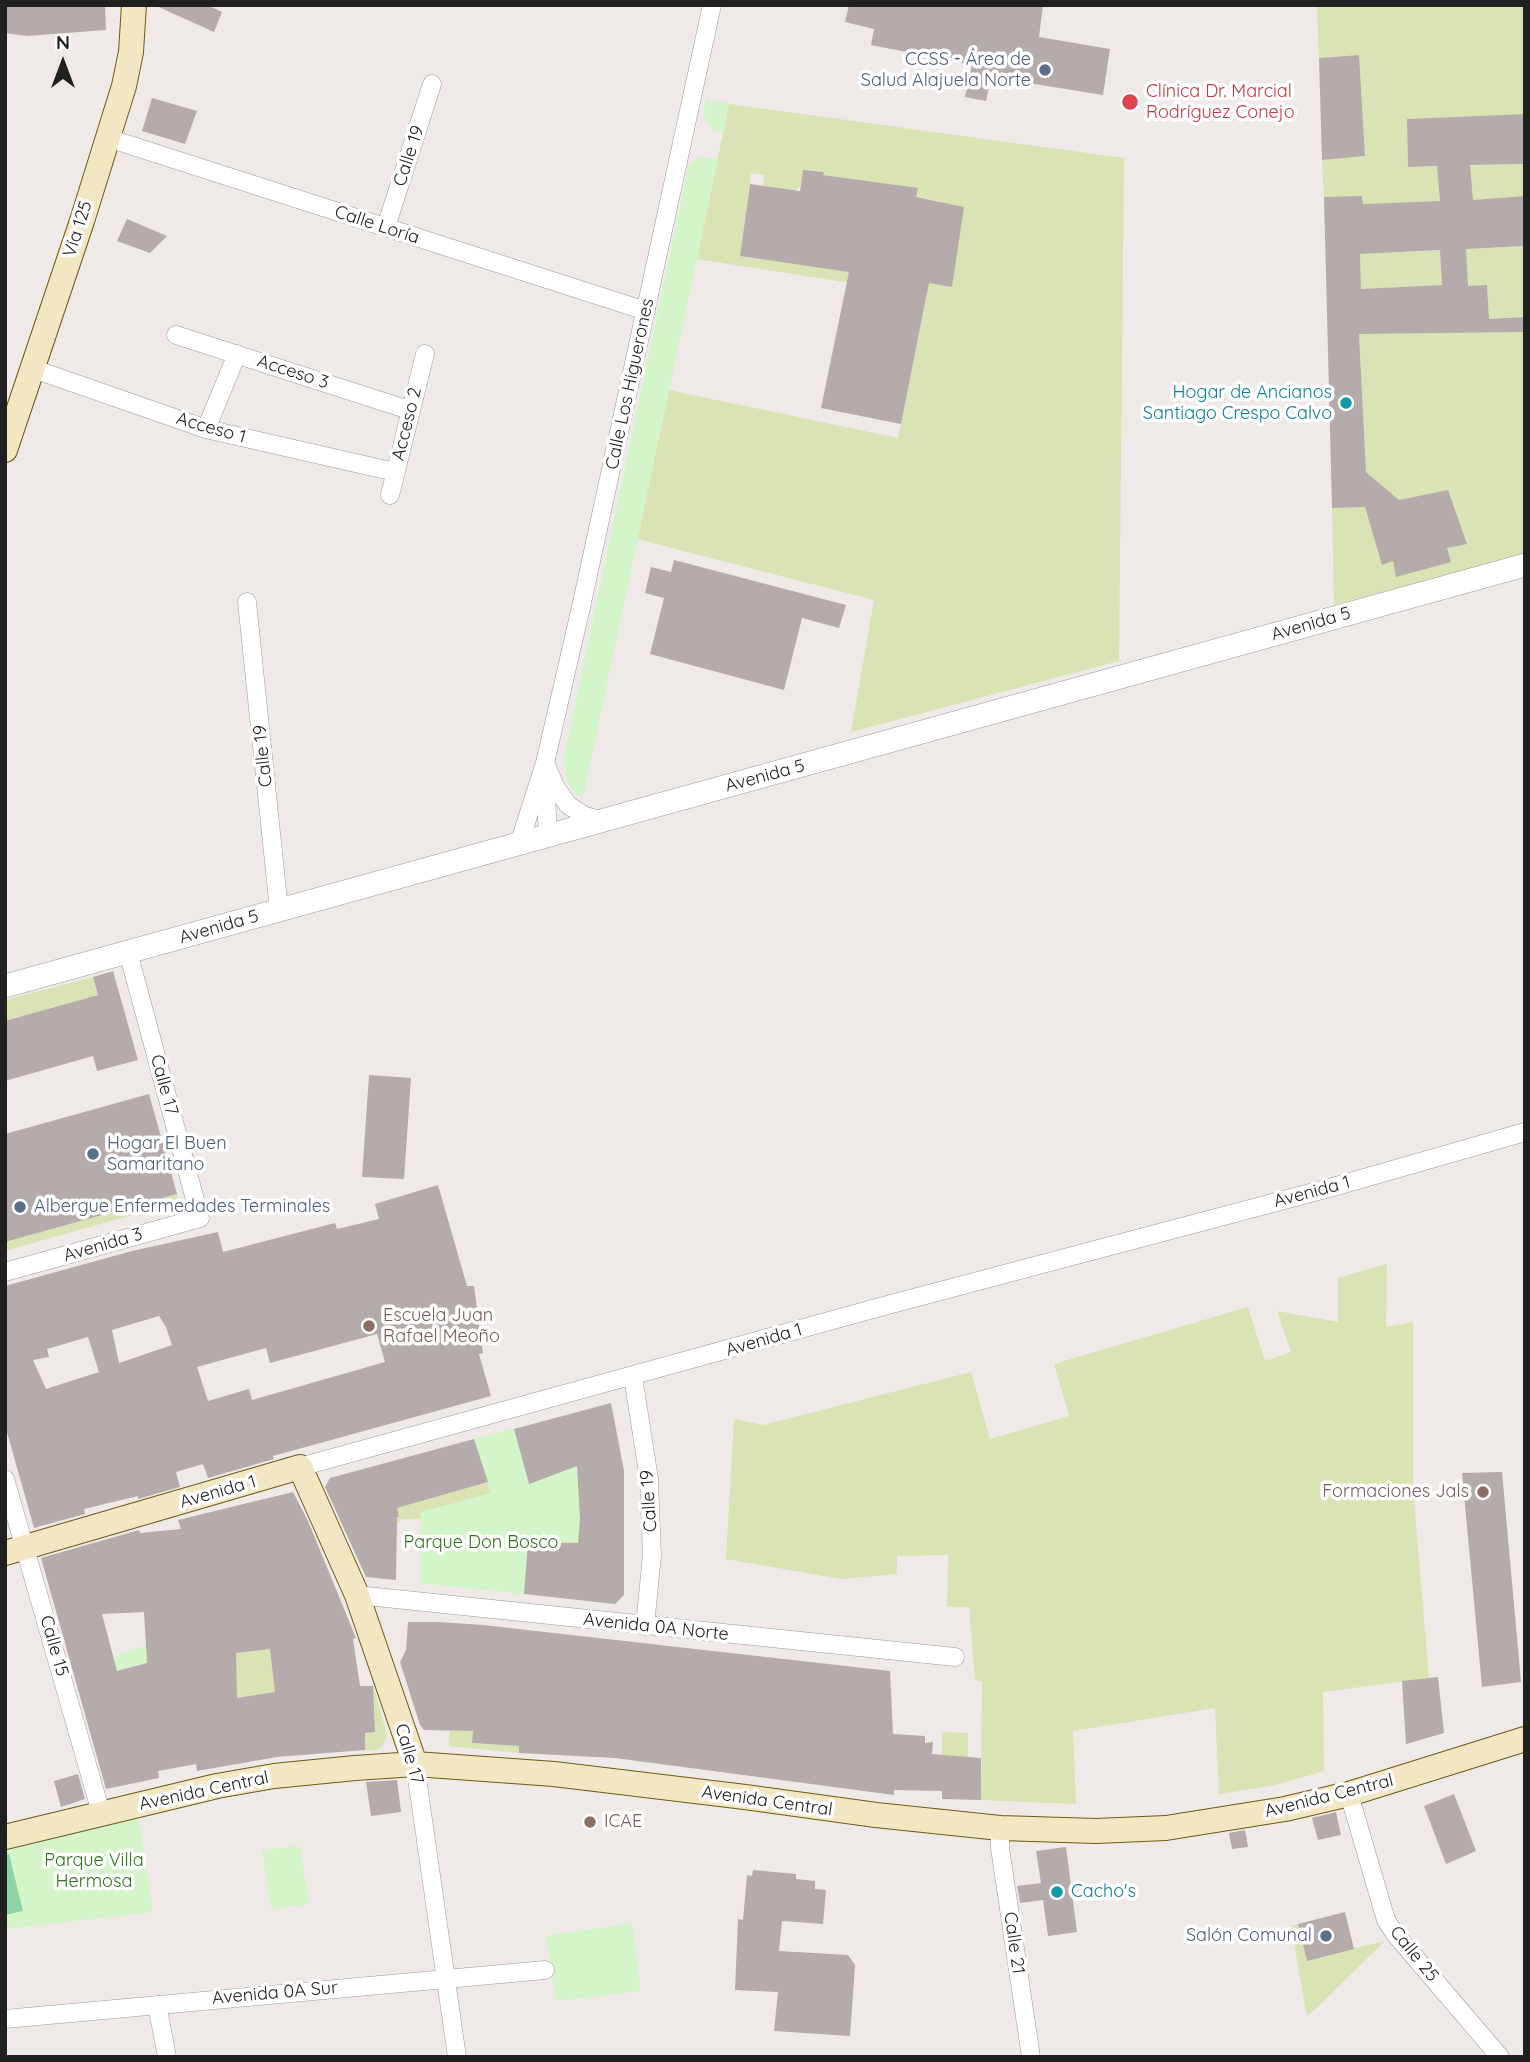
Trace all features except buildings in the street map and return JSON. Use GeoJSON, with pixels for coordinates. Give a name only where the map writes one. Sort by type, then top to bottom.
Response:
{"type":"FeatureCollection","features":[{"type":"Feature","properties":{"kind":"main road","name":"Vía 125"},"geometry":{"type":"LineString","coordinates":[[5,450],[108,138],[131,52],[135,5]]}},
{"type":"Feature","properties":{"kind":"main road","name":"Avenida 1"},"geometry":{"type":"LineString","coordinates":[[16,1550],[300,1467]]}},
{"type":"Feature","properties":{"kind":"main road","name":"Calle 17"},"geometry":{"type":"LineString","coordinates":[[300,1467],[357,1595],[415,1765]]}},
{"type":"Feature","properties":{"kind":"main road","name":"Avenida Central"},"geometry":{"type":"LineString","coordinates":[[5,1837],[217,1786],[274,1776],[415,1765],[554,1774],[1000,1828],[1096,1831],[1166,1828],[1285,1810],[1349,1794],[1525,1739]]}},
{"type":"Feature","properties":{"kind":"street","name":"Calle Los Higuerones"},"geometry":{"type":"LineString","coordinates":[[519,844],[545,763],[712,5]]}},
{"type":"Feature","properties":{"kind":"street","name":"Calle 19"},"geometry":{"type":"LineString","coordinates":[[386,228],[432,85]]}},
{"type":"Feature","properties":{"kind":"street","name":"Calle Loría"},"geometry":{"type":"LineString","coordinates":[[108,138],[646,311]]}},
{"type":"Feature","properties":{"kind":"street","name":"Acceso 3"},"geometry":{"type":"LineString","coordinates":[[176,335],[409,410]]}},
{"type":"Feature","properties":{"kind":"street","name":"Acceso 2"},"geometry":{"type":"LineString","coordinates":[[390,495],[425,354]]}},
{"type":"Feature","properties":{"kind":"street"},"geometry":{"type":"LineString","coordinates":[[206,429],[237,355]]}},
{"type":"Feature","properties":{"kind":"street","name":"Acceso 1"},"geometry":{"type":"LineString","coordinates":[[31,368],[206,429],[395,472]]}},
{"type":"Feature","properties":{"kind":"street","name":"Avenida 5"},"geometry":{"type":"LineString","coordinates":[[5,986],[1525,565]]}},
{"type":"Feature","properties":{"kind":"street","name":"Calle 19"},"geometry":{"type":"LineString","coordinates":[[247,602],[279,910]]}},
{"type":"Feature","properties":{"kind":"street","name":"Calle Los Higuerones"},"geometry":{"type":"LineString","coordinates":[[545,763],[548,836]]}},
{"type":"Feature","properties":{"kind":"street"},"geometry":{"type":"LineString","coordinates":[[545,763],[555,786],[568,805],[585,816],[603,821]]}},
{"type":"Feature","properties":{"kind":"street","name":"Calle 17"},"geometry":{"type":"LineString","coordinates":[[128,952],[200,1218]]}},
{"type":"Feature","properties":{"kind":"street","name":"Avenida 1"},"geometry":{"type":"LineString","coordinates":[[300,1467],[880,1307],[1333,1187],[1525,1132]]}},
{"type":"Feature","properties":{"kind":"street","name":"Avenida 3"},"geometry":{"type":"LineString","coordinates":[[5,1272],[200,1218]]}},
{"type":"Feature","properties":{"kind":"street","name":"Calle 19"},"geometry":{"type":"LineString","coordinates":[[633,1377],[649,1479],[652,1555],[645,1626]]}},
{"type":"Feature","properties":{"kind":"street","name":"Calle 15"},"geometry":{"type":"LineString","coordinates":[[5,1479],[16,1550],[101,1814]]}},
{"type":"Feature","properties":{"kind":"street","name":"Avenida 0A Norte"},"geometry":{"type":"LineString","coordinates":[[357,1595],[955,1657]]}},
{"type":"Feature","properties":{"kind":"street","name":"Calle 17"},"geometry":{"type":"LineString","coordinates":[[415,1765],[457,2057]]}},
{"type":"Feature","properties":{"kind":"street","name":"Calle 25"},"geometry":{"type":"LineString","coordinates":[[1349,1794],[1386,1920],[1500,2057]]}},
{"type":"Feature","properties":{"kind":"street","name":"Calle 21"},"geometry":{"type":"LineString","coordinates":[[1000,1828],[1000,1848],[1031,2057]]}},
{"type":"Feature","properties":{"kind":"street","name":"Avenida 0A Sur"},"geometry":{"type":"LineString","coordinates":[[5,2019],[300,1990],[545,1970]]}},
{"type":"Feature","properties":{"kind":"street"},"geometry":{"type":"LineString","coordinates":[[157,2005],[166,2057]]}},
{"type":"Feature","properties":{"kind":"green space"},"geometry":{"type":"Polygon","coordinates":[[[1317,5],[1525,5],[1525,114],[1407,119],[1408,167],[1525,164],[1525,196],[1473,200],[1472,186],[1440,201],[1363,204],[1362,196],[1324,197],[1322,160],[1365,156],[1358,55],[1319,58],[1317,5]]]}},
{"type":"Feature","properties":{"kind":"green space"},"geometry":{"type":"Polygon","coordinates":[[[706,99],[729,104],[723,133],[715,131],[708,124],[704,115],[706,99]]]}},
{"type":"Feature","properties":{"kind":"green space"},"geometry":{"type":"Polygon","coordinates":[[[729,104],[1124,158],[1119,661],[851,732],[874,600],[637,539],[669,390],[898,438],[927,295],[697,259],[729,104]],[[803,170],[801,185],[796,190],[763,186],[764,175],[751,173],[740,256],[952,286],[963,207],[950,205],[935,239],[941,201],[916,197],[918,189],[823,175],[823,172],[803,170]]]}},
{"type":"Feature","properties":{"kind":"green space"},"geometry":{"type":"Polygon","coordinates":[[[704,157],[718,159],[583,798],[573,791],[567,782],[564,758],[688,168],[693,161],[704,157]]]}},
{"type":"Feature","properties":{"kind":"green space"},"geometry":{"type":"Polygon","coordinates":[[[1525,246],[1525,317],[1489,319],[1487,286],[1468,286],[1441,259],[1442,285],[1361,289],[1360,254],[1525,246]]]}},
{"type":"Feature","properties":{"kind":"green space"},"geometry":{"type":"Polygon","coordinates":[[[1525,332],[1525,554],[1334,605],[1332,508],[1365,507],[1382,564],[1393,561],[1396,577],[1447,548],[1466,544],[1448,491],[1399,500],[1366,472],[1359,334],[1525,332]]]}},
{"type":"Feature","properties":{"kind":"green space"},"geometry":{"type":"Polygon","coordinates":[[[93,977],[98,995],[5,1021],[5,1000],[93,977]]]}},
{"type":"Feature","properties":{"kind":"green space"},"geometry":{"type":"Polygon","coordinates":[[[177,1194],[178,1202],[5,1251],[5,1242],[177,1194]]]}},
{"type":"Feature","properties":{"kind":"green space"},"geometry":{"type":"Polygon","coordinates":[[[1387,1264],[1386,1327],[1413,1322],[1413,1489],[1429,1678],[1323,1692],[1324,1771],[1276,1785],[1219,1794],[1215,1708],[1073,1731],[1076,1804],[981,1800],[982,1682],[975,1680],[969,1607],[947,1607],[948,1555],[897,1556],[897,1574],[841,1579],[726,1559],[734,1419],[763,1425],[971,1372],[990,1439],[1069,1416],[1054,1364],[1248,1307],[1265,1361],[1291,1352],[1277,1311],[1338,1322],[1338,1278],[1387,1264]]]}},
{"type":"Feature","properties":{"kind":"green space","name":"Parque Don Bosco"},"geometry":{"type":"Polygon","coordinates":[[[514,1429],[529,1483],[577,1466],[580,1518],[578,1543],[528,1542],[524,1594],[420,1583],[421,1512],[491,1493],[474,1439],[514,1429]]]}},
{"type":"Feature","properties":{"kind":"green space"},"geometry":{"type":"Polygon","coordinates":[[[488,1482],[491,1494],[421,1512],[422,1519],[402,1519],[397,1524],[397,1531],[366,1527],[399,1517],[397,1508],[488,1482]]]}},
{"type":"Feature","properties":{"kind":"green space"},"geometry":{"type":"Polygon","coordinates":[[[235,1626],[270,1649],[278,1694],[223,1700],[235,1626]]]}},
{"type":"Feature","properties":{"kind":"green space"},"geometry":{"type":"Polygon","coordinates":[[[146,1645],[157,1660],[76,1682],[73,1672],[146,1645]]]}},
{"type":"Feature","properties":{"kind":"green space"},"geometry":{"type":"Polygon","coordinates":[[[373,1685],[387,1735],[383,1746],[374,1751],[365,1750],[365,1733],[375,1732],[373,1685]]]}},
{"type":"Feature","properties":{"kind":"green space"},"geometry":{"type":"Polygon","coordinates":[[[450,1731],[473,1731],[472,1743],[519,1746],[519,1753],[449,1746],[450,1731]]]}},
{"type":"Feature","properties":{"kind":"green space"},"geometry":{"type":"Polygon","coordinates":[[[942,1732],[968,1733],[968,1757],[942,1755],[942,1732]]]}},
{"type":"Feature","properties":{"kind":"green space","name":"Parque Villa Hermosa"},"geometry":{"type":"Polygon","coordinates":[[[138,1812],[153,1912],[5,1929],[5,1915],[22,1911],[8,1854],[5,1855],[5,1846],[138,1812]]]}},
{"type":"Feature","properties":{"kind":"green space"},"geometry":{"type":"Polygon","coordinates":[[[300,1846],[309,1904],[271,1909],[262,1850],[300,1846]]]}},
{"type":"Feature","properties":{"kind":"green space"},"geometry":{"type":"Polygon","coordinates":[[[9,1854],[23,1911],[5,1915],[5,1855],[9,1854]]]}},
{"type":"Feature","properties":{"kind":"green space"},"geometry":{"type":"Polygon","coordinates":[[[632,1923],[641,1991],[556,2001],[546,1936],[632,1923]]]}},
{"type":"Feature","properties":{"kind":"green space"},"geometry":{"type":"Polygon","coordinates":[[[1298,1924],[1307,1960],[1385,1941],[1307,2017],[1291,1926],[1298,1924]]]}},
{"type":"Feature","properties":{"kind":"place","name":"CCSS - Área de Salud Alajuela Norte"},"geometry":{"type":"Point","coordinates":[1045,70]}},
{"type":"Feature","properties":{"kind":"place","name":"Clínica Dr. Marcial Rodríguez Conejo"},"geometry":{"type":"Point","coordinates":[1130,102]}},
{"type":"Feature","properties":{"kind":"place","name":"Hogar de Ancianos Santiago Crespo Calvo"},"geometry":{"type":"Point","coordinates":[1346,403]}},
{"type":"Feature","properties":{"kind":"place","name":"Hogar El Buen Samaritano"},"geometry":{"type":"Point","coordinates":[93,1154]}},
{"type":"Feature","properties":{"kind":"place","name":"Albergue Enfermedades Terminales"},"geometry":{"type":"Point","coordinates":[20,1207]}},
{"type":"Feature","properties":{"kind":"place","name":"Escuela Juan Rafael Meoño"},"geometry":{"type":"Point","coordinates":[369,1326]}},
{"type":"Feature","properties":{"kind":"place","name":"Formaciones Jals"},"geometry":{"type":"Point","coordinates":[1483,1492]}},
{"type":"Feature","properties":{"kind":"place","name":"ICAE"},"geometry":{"type":"Point","coordinates":[590,1822]}},
{"type":"Feature","properties":{"kind":"place","name":"Cacho's"},"geometry":{"type":"Point","coordinates":[1057,1892]}},
{"type":"Feature","properties":{"kind":"place","name":"Salón Comunal"},"geometry":{"type":"Point","coordinates":[1326,1936]}}]}
